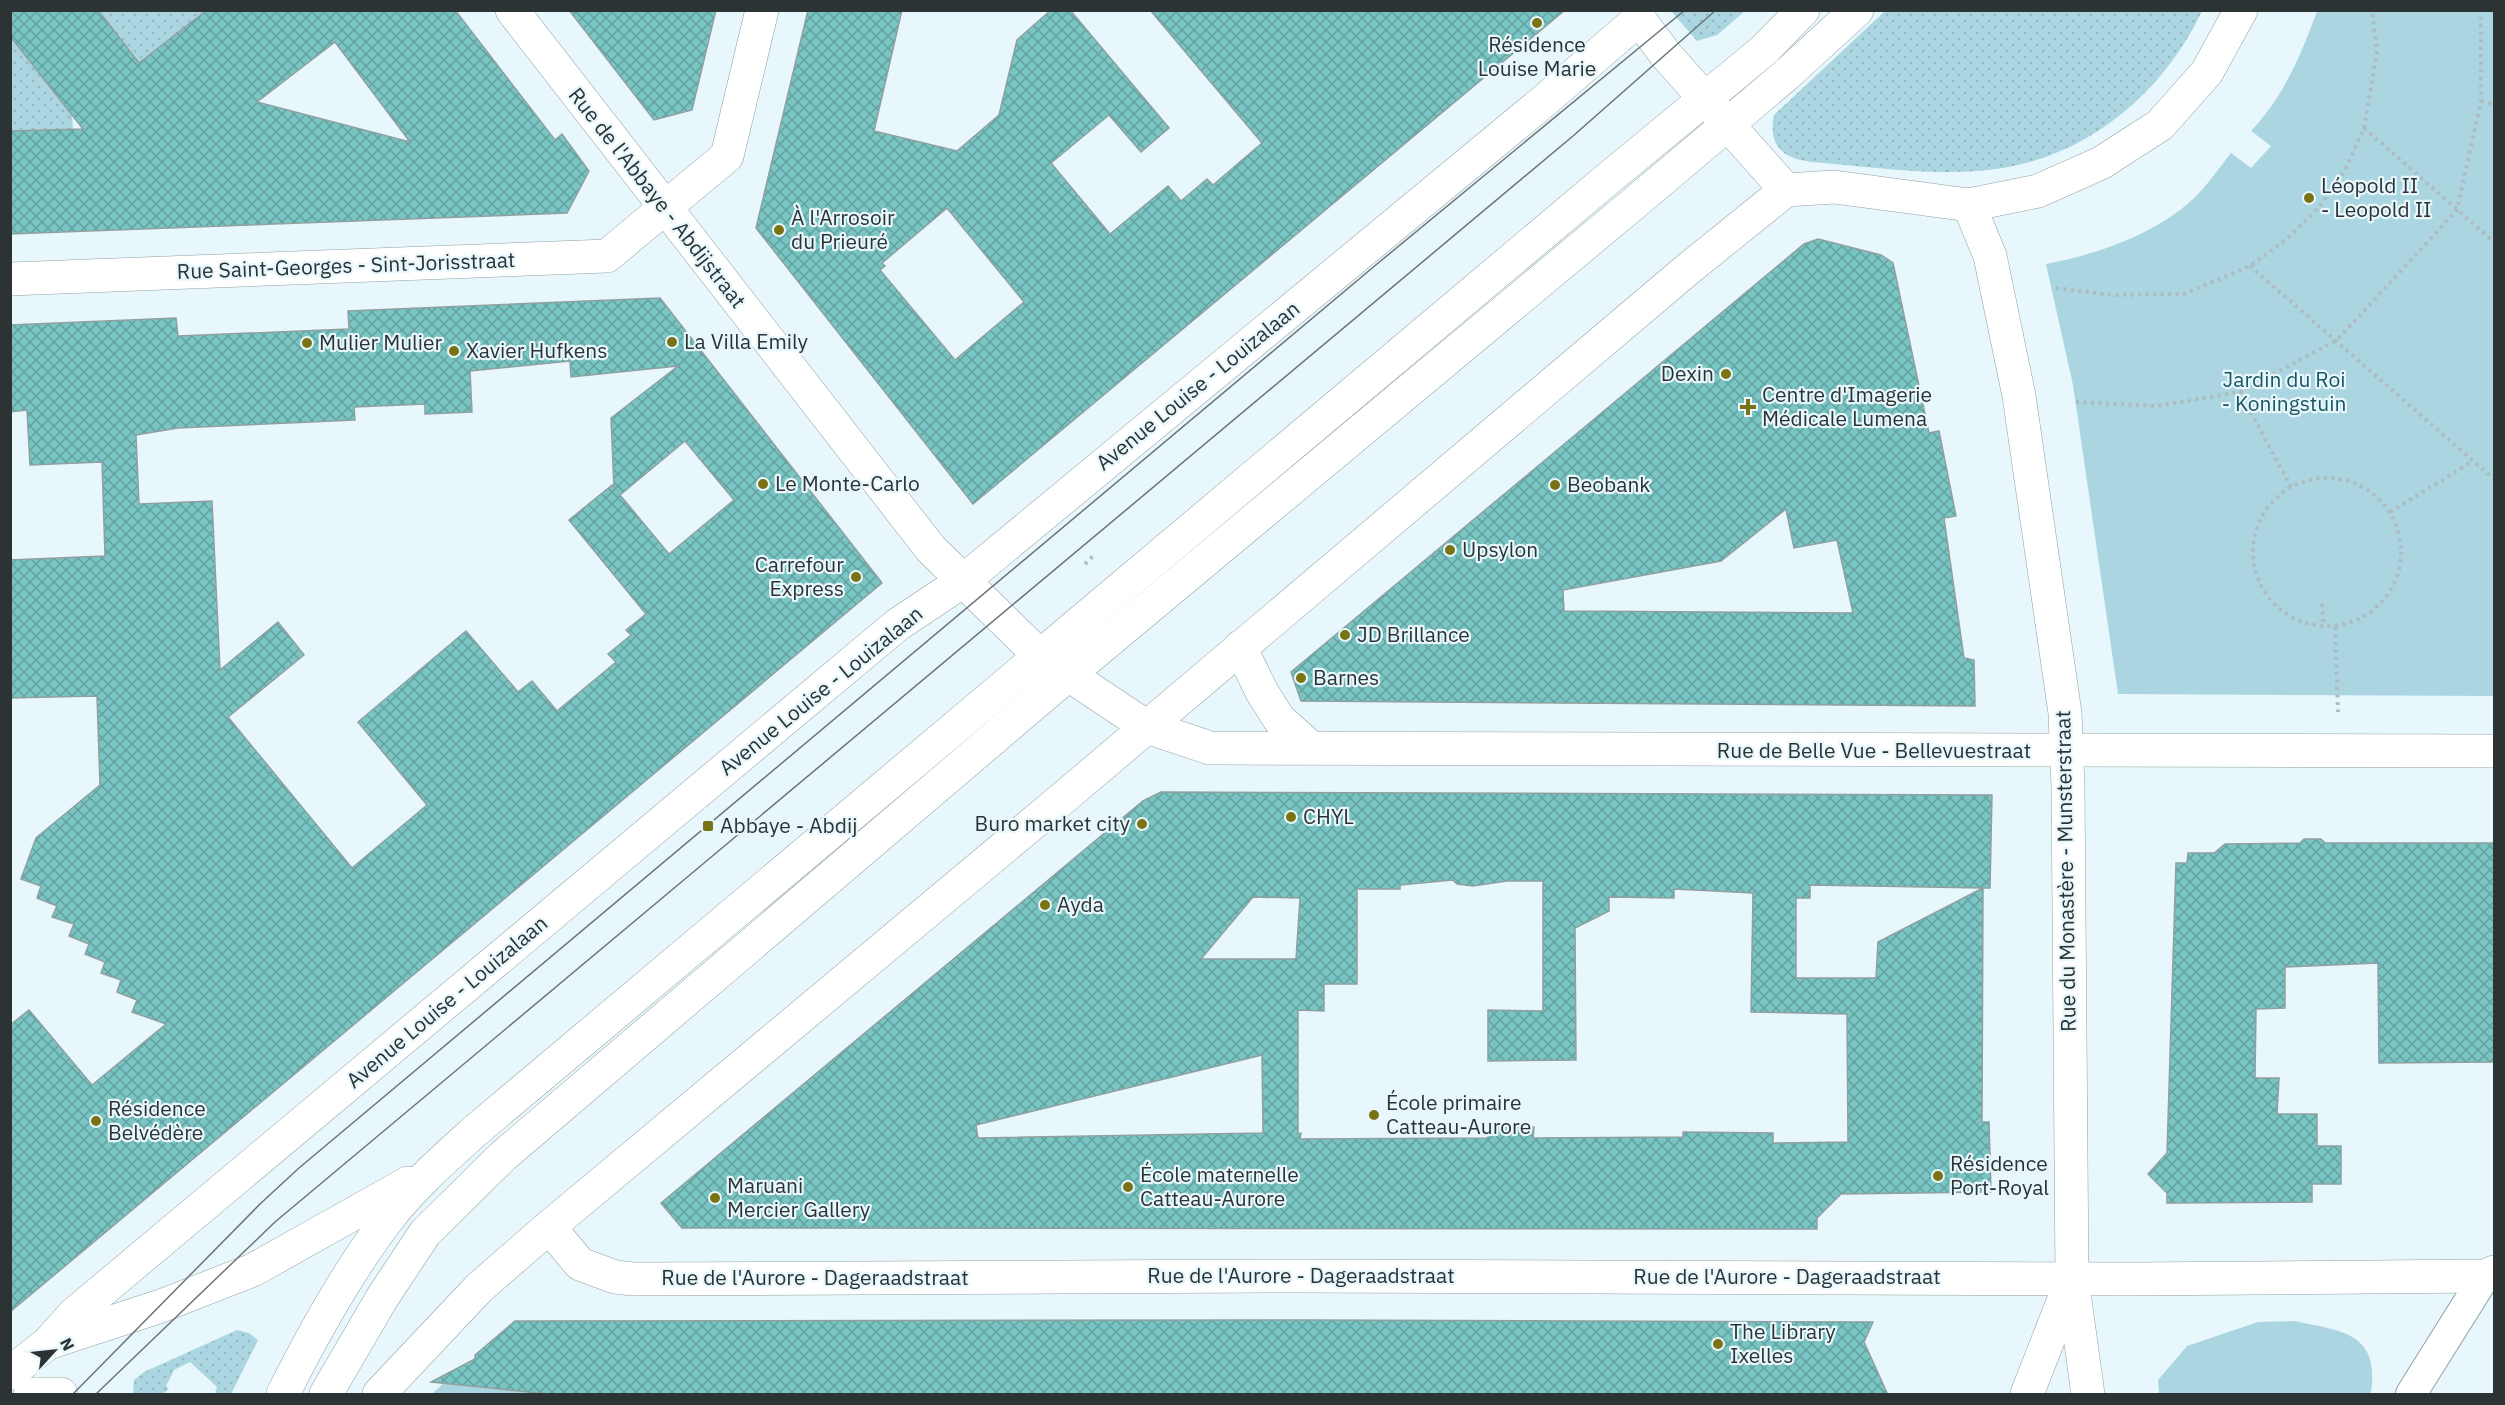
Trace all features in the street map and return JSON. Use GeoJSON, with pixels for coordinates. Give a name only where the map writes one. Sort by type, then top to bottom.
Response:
{"type":"FeatureCollection","features":[{"type":"Feature","properties":{"kind":"main road","name":"Rue de l'Abbaye - Abdijstraat"},"geometry":{"type":"LineString","coordinates":[[512,10],[930,549],[1039,656],[1069,674]]}},
{"type":"Feature","properties":{"kind":"main road","name":"Rue Saint-Georges - Sint-Jorisstraat"},"geometry":{"type":"LineString","coordinates":[[10,279],[607,256],[727,156],[762,10]]}},
{"type":"Feature","properties":{"kind":"main road"},"geometry":{"type":"LineString","coordinates":[[283,1395],[350,1274],[388,1218],[434,1169],[475,1131],[1764,50],[1803,10]]}},
{"type":"Feature","properties":{"kind":"main road"},"geometry":{"type":"LineString","coordinates":[[326,1395],[382,1298],[425,1233],[503,1156],[1069,674],[1727,125],[1857,10]]}},
{"type":"Feature","properties":{"kind":"main road"},"geometry":{"type":"LineString","coordinates":[[379,1395],[479,1288],[549,1227],[1147,727],[1688,269],[1785,190],[1834,187],[1969,205],[2038,191],[2101,163],[2160,125],[2207,72],[2241,10]]}},
{"type":"Feature","properties":{"kind":"main road","name":"Avenue Louise - Louizalaan"},"geometry":{"type":"LineString","coordinates":[[10,1373],[48,1343],[74,1314],[897,624],[963,581],[1544,101],[1639,15],[1704,100],[1785,190]]}},
{"type":"Feature","properties":{"kind":"main road","name":"Rue du Monastère - Munsterstraat"},"geometry":{"type":"LineString","coordinates":[[1969,205],[1990,256],[2019,396],[2068,750],[2072,1279],[2027,1395]]}},
{"type":"Feature","properties":{"kind":"main road"},"geometry":{"type":"LineString","coordinates":[[1240,646],[1262,692],[1279,719],[1309,747]]}},
{"type":"Feature","properties":{"kind":"main road","name":"Rue de Belle Vue - Bellevuestraat"},"geometry":{"type":"LineString","coordinates":[[1069,674],[1147,727],[1210,748],[2494,751]]}},
{"type":"Feature","properties":{"kind":"main road"},"geometry":{"type":"LineString","coordinates":[[48,1343],[161,1306],[253,1270],[434,1169]]}},
{"type":"Feature","properties":{"kind":"main road","name":"Rue de l'Aurore - Dageraadstraat"},"geometry":{"type":"LineString","coordinates":[[549,1227],[580,1264],[615,1277],[633,1279],[1324,1276],[2072,1279],[2490,1274]]}},
{"type":"Feature","properties":{"kind":"main road"},"geometry":{"type":"LineString","coordinates":[[2072,1279],[2088,1395]]}},
{"type":"Feature","properties":{"kind":"main road"},"geometry":{"type":"LineString","coordinates":[[30,1395],[61,1395]]}},
{"type":"Feature","properties":{"kind":"street"},"geometry":{"type":"LineString","coordinates":[[2411,1395],[2490,1274]]}},
{"type":"Feature","properties":{"kind":"path"},"geometry":{"type":"LineString","coordinates":[[2056,288],[2112,295],[2184,294],[2250,266],[2287,239],[2319,207],[2345,170],[2364,128],[2377,52],[2372,10]]}},
{"type":"Feature","properties":{"kind":"path"},"geometry":{"type":"LineString","coordinates":[[2076,402],[2156,406],[2240,392],[2337,340],[2457,210],[2481,101],[2481,10]]}},
{"type":"Feature","properties":{"kind":"path"},"geometry":{"type":"LineString","coordinates":[[2481,101],[2494,104]]}},
{"type":"Feature","properties":{"kind":"path"},"geometry":{"type":"LineString","coordinates":[[2364,128],[2494,242]]}},
{"type":"Feature","properties":{"kind":"path"},"geometry":{"type":"LineString","coordinates":[[2250,266],[2494,479]]}},
{"type":"Feature","properties":{"kind":"path"},"geometry":{"type":"LineString","coordinates":[[2240,392],[2291,488]]}},
{"type":"Feature","properties":{"kind":"path"},"geometry":{"type":"LineString","coordinates":[[2390,512],[2474,461]]}},
{"type":"Feature","properties":{"kind":"path"},"geometry":{"type":"LineString","coordinates":[[2312,479],[2356,483],[2375,495],[2390,512],[2400,535],[2401,561],[2395,585],[2380,606],[2360,620],[2335,627],[2303,623],[2284,613],[2269,598],[2258,580],[2253,559],[2254,538],[2261,518],[2274,500],[2291,488],[2312,479]]}},
{"type":"Feature","properties":{"kind":"path"},"geometry":{"type":"LineString","coordinates":[[1085,564],[1094,555]]}},
{"type":"Feature","properties":{"kind":"path"},"geometry":{"type":"LineString","coordinates":[[2322,604],[2324,627]]}},
{"type":"Feature","properties":{"kind":"path"},"geometry":{"type":"LineString","coordinates":[[2335,627],[2338,712]]}},
{"type":"Feature","properties":{"kind":"green space"},"geometry":{"type":"Polygon","coordinates":[[[98,11],[207,11],[118,80],[110,26],[98,11]]]}},
{"type":"Feature","properties":{"kind":"green space"},"geometry":{"type":"Polygon","coordinates":[[[1671,11],[1745,11],[1717,35],[1697,41],[1671,11]]]}},
{"type":"Feature","properties":{"kind":"green space"},"geometry":{"type":"Polygon","coordinates":[[[1885,11],[2202,11],[2168,67],[2122,114],[2095,133],[2066,149],[2035,160],[1980,171],[1932,172],[1812,162],[1786,154],[1780,149],[1773,135],[1774,115],[1885,11]]]}},
{"type":"Feature","properties":{"kind":"green space","name":"Jardin du Roi - Koningstuin"},"geometry":{"type":"Polygon","coordinates":[[[2317,11],[2494,11],[2494,696],[2118,694],[2073,385],[2046,264],[2104,249],[2161,223],[2198,194],[2231,153],[2251,168],[2271,146],[2251,131],[2263,118],[2282,89],[2305,43],[2317,11]]]}},
{"type":"Feature","properties":{"kind":"green space"},"geometry":{"type":"Polygon","coordinates":[[[10,36],[72,115],[74,141],[55,142],[55,129],[11,131],[10,36]]]}},
{"type":"Feature","properties":{"kind":"green space"},"geometry":{"type":"Polygon","coordinates":[[[2295,1321],[2345,1333],[2364,1347],[2372,1371],[2370,1394],[2159,1394],[2158,1380],[2187,1346],[2258,1322],[2295,1321]]]}},
{"type":"Feature","properties":{"kind":"green space"},"geometry":{"type":"Polygon","coordinates":[[[237,1330],[249,1333],[258,1340],[231,1394],[215,1394],[217,1387],[190,1362],[174,1370],[166,1386],[169,1389],[163,1394],[133,1394],[134,1380],[144,1372],[237,1330]]]}},
{"type":"Feature","properties":{"kind":"green space"},"geometry":{"type":"Polygon","coordinates":[[[464,1364],[464,1372],[558,1394],[432,1394],[464,1364]]]}},
{"type":"Feature","properties":{"kind":"building"},"geometry":{"type":"Polygon","coordinates":[[[10,10],[98,10],[139,63],[207,10],[455,10],[555,140],[562,134],[589,171],[567,213],[10,234],[10,131],[83,129],[10,36],[10,10]],[[335,42],[257,102],[410,142],[335,42]]]}},
{"type":"Feature","properties":{"kind":"building"},"geometry":{"type":"Polygon","coordinates":[[[569,10],[716,10],[692,110],[654,120],[569,10]]]}},
{"type":"Feature","properties":{"kind":"building"},"geometry":{"type":"Polygon","coordinates":[[[808,10],[902,10],[874,131],[957,151],[999,115],[1017,40],[1051,10],[1070,10],[1169,128],[1141,152],[1109,115],[1051,163],[1110,234],[1168,186],[1181,201],[1207,179],[1213,185],[1262,143],[1150,10],[1565,10],[973,504],[756,228],[808,10]],[[947,208],[882,263],[885,266],[880,270],[955,360],[1024,302],[947,208]]]}},
{"type":"Feature","properties":{"kind":"building"},"geometry":{"type":"Polygon","coordinates":[[[1818,239],[1881,255],[1893,263],[1929,433],[1939,431],[1956,516],[1944,518],[1964,658],[1974,660],[1975,706],[1301,701],[1291,672],[1804,244],[1818,239]],[[1786,509],[1721,561],[1563,590],[1564,611],[1853,613],[1837,540],[1794,548],[1786,509]]]}},
{"type":"Feature","properties":{"kind":"building"},"geometry":{"type":"Polygon","coordinates":[[[660,298],[882,583],[10,1312],[10,1025],[29,1010],[92,1085],[166,1024],[132,1012],[137,1000],[117,992],[121,980],[101,973],[105,962],[85,954],[89,944],[69,936],[74,924],[52,917],[57,906],[37,898],[41,886],[21,879],[36,838],[100,785],[97,696],[10,698],[10,560],[105,556],[102,462],[30,465],[27,410],[10,412],[10,325],[176,318],[178,336],[349,329],[348,311],[660,298]],[[570,361],[470,371],[472,412],[425,414],[425,404],[354,407],[355,420],[178,428],[136,435],[139,504],[212,501],[220,670],[278,622],[304,655],[228,717],[352,868],[427,805],[358,722],[466,631],[518,692],[532,681],[557,711],[616,662],[608,654],[631,635],[626,630],[646,614],[569,520],[612,485],[614,488],[611,418],[678,366],[571,377],[570,361]],[[685,441],[620,495],[669,554],[734,500],[685,441]]]}},
{"type":"Feature","properties":{"kind":"building"},"geometry":{"type":"Polygon","coordinates":[[[1161,792],[1992,795],[1990,888],[1983,888],[1982,1122],[1989,1122],[1991,1192],[1841,1194],[1817,1218],[1817,1229],[682,1228],[661,1203],[1143,801],[1161,792]],[[1453,880],[1400,885],[1400,889],[1357,889],[1357,984],[1324,984],[1324,1011],[1298,1010],[1298,1134],[1301,1133],[1300,1139],[1488,1138],[1488,1127],[1534,1127],[1533,1138],[1683,1137],[1683,1132],[1773,1133],[1773,1143],[1848,1142],[1847,1014],[1751,1012],[1753,893],[1674,889],[1674,898],[1609,897],[1609,911],[1575,928],[1576,1060],[1488,1061],[1488,1010],[1543,1011],[1543,881],[1507,881],[1473,886],[1457,884],[1453,880]],[[1810,885],[1810,898],[1796,898],[1796,978],[1876,978],[1878,942],[1983,888],[1810,885]],[[1253,897],[1201,959],[1296,959],[1300,898],[1253,897]],[[1262,1055],[976,1125],[978,1138],[1263,1133],[1262,1055]]]}},
{"type":"Feature","properties":{"kind":"building"},"geometry":{"type":"Polygon","coordinates":[[[2304,839],[2321,839],[2325,843],[2494,843],[2494,1062],[2379,1063],[2378,963],[2285,967],[2285,1008],[2256,1009],[2255,1078],[2279,1078],[2277,1114],[2317,1114],[2317,1146],[2341,1146],[2341,1184],[2312,1184],[2312,1202],[2167,1203],[2167,1193],[2148,1174],[2167,1153],[2176,863],[2187,863],[2188,853],[2214,853],[2225,844],[2300,843],[2304,839]]]}},
{"type":"Feature","properties":{"kind":"building"},"geometry":{"type":"Polygon","coordinates":[[[515,1321],[1873,1322],[1864,1342],[1888,1395],[558,1395],[431,1382],[475,1359],[475,1355],[515,1321]]]}},
{"type":"Feature","properties":{"kind":"tram line"},"geometry":{"type":"LineString","coordinates":[[73,1394],[260,1204],[299,1168],[1377,264],[1685,10]]}},
{"type":"Feature","properties":{"kind":"tram line"},"geometry":{"type":"LineString","coordinates":[[96,1394],[275,1222],[1573,136],[1716,10]]}},
{"type":"Feature","properties":{"kind":"place","name":"Résidence Louise Marie"},"geometry":{"type":"Point","coordinates":[1537,23]}},
{"type":"Feature","properties":{"kind":"place","name":"Léopold II - Leopold II"},"geometry":{"type":"Point","coordinates":[2309,198]}},
{"type":"Feature","properties":{"kind":"place","name":"À l'Arrosoir du Prieuré"},"geometry":{"type":"Point","coordinates":[779,230]}},
{"type":"Feature","properties":{"kind":"place","name":"La Villa Emily"},"geometry":{"type":"Point","coordinates":[672,342]}},
{"type":"Feature","properties":{"kind":"place","name":"Mulier Mulier"},"geometry":{"type":"Point","coordinates":[307,343]}},
{"type":"Feature","properties":{"kind":"place","name":"Xavier Hufkens"},"geometry":{"type":"Point","coordinates":[454,351]}},
{"type":"Feature","properties":{"kind":"place","name":"Dexin"},"geometry":{"type":"Point","coordinates":[1726,374]}},
{"type":"Feature","properties":{"kind":"place","name":"Centre d'Imagerie Médicale Lumena"},"geometry":{"type":"Point","coordinates":[1748,407]}},
{"type":"Feature","properties":{"kind":"place","name":"Le Monte-Carlo"},"geometry":{"type":"Point","coordinates":[763,484]}},
{"type":"Feature","properties":{"kind":"place","name":"Beobank"},"geometry":{"type":"Point","coordinates":[1555,485]}},
{"type":"Feature","properties":{"kind":"place","name":"Upsylon"},"geometry":{"type":"Point","coordinates":[1450,550]}},
{"type":"Feature","properties":{"kind":"place","name":"Carrefour Express"},"geometry":{"type":"Point","coordinates":[856,577]}},
{"type":"Feature","properties":{"kind":"place","name":"JD Brillance"},"geometry":{"type":"Point","coordinates":[1345,635]}},
{"type":"Feature","properties":{"kind":"place","name":"Barnes"},"geometry":{"type":"Point","coordinates":[1301,678]}},
{"type":"Feature","properties":{"kind":"place","name":"CHYL"},"geometry":{"type":"Point","coordinates":[1291,817]}},
{"type":"Feature","properties":{"kind":"place","name":"Buro market city"},"geometry":{"type":"Point","coordinates":[1142,824]}},
{"type":"Feature","properties":{"kind":"place","name":"Abbaye - Abdij"},"geometry":{"type":"Point","coordinates":[708,826]}},
{"type":"Feature","properties":{"kind":"place","name":"Ayda"},"geometry":{"type":"Point","coordinates":[1045,905]}},
{"type":"Feature","properties":{"kind":"place","name":"École primaire Catteau-Aurore"},"geometry":{"type":"Point","coordinates":[1374,1115]}},
{"type":"Feature","properties":{"kind":"place","name":"Résidence Belvédère"},"geometry":{"type":"Point","coordinates":[96,1121]}},
{"type":"Feature","properties":{"kind":"place","name":"Résidence Port-Royal"},"geometry":{"type":"Point","coordinates":[1938,1176]}},
{"type":"Feature","properties":{"kind":"place","name":"École maternelle Catteau-Aurore"},"geometry":{"type":"Point","coordinates":[1128,1187]}},
{"type":"Feature","properties":{"kind":"place","name":"Maruani Mercier Gallery"},"geometry":{"type":"Point","coordinates":[715,1198]}},
{"type":"Feature","properties":{"kind":"place","name":"The Library Ixelles"},"geometry":{"type":"Point","coordinates":[1718,1344]}}]}
